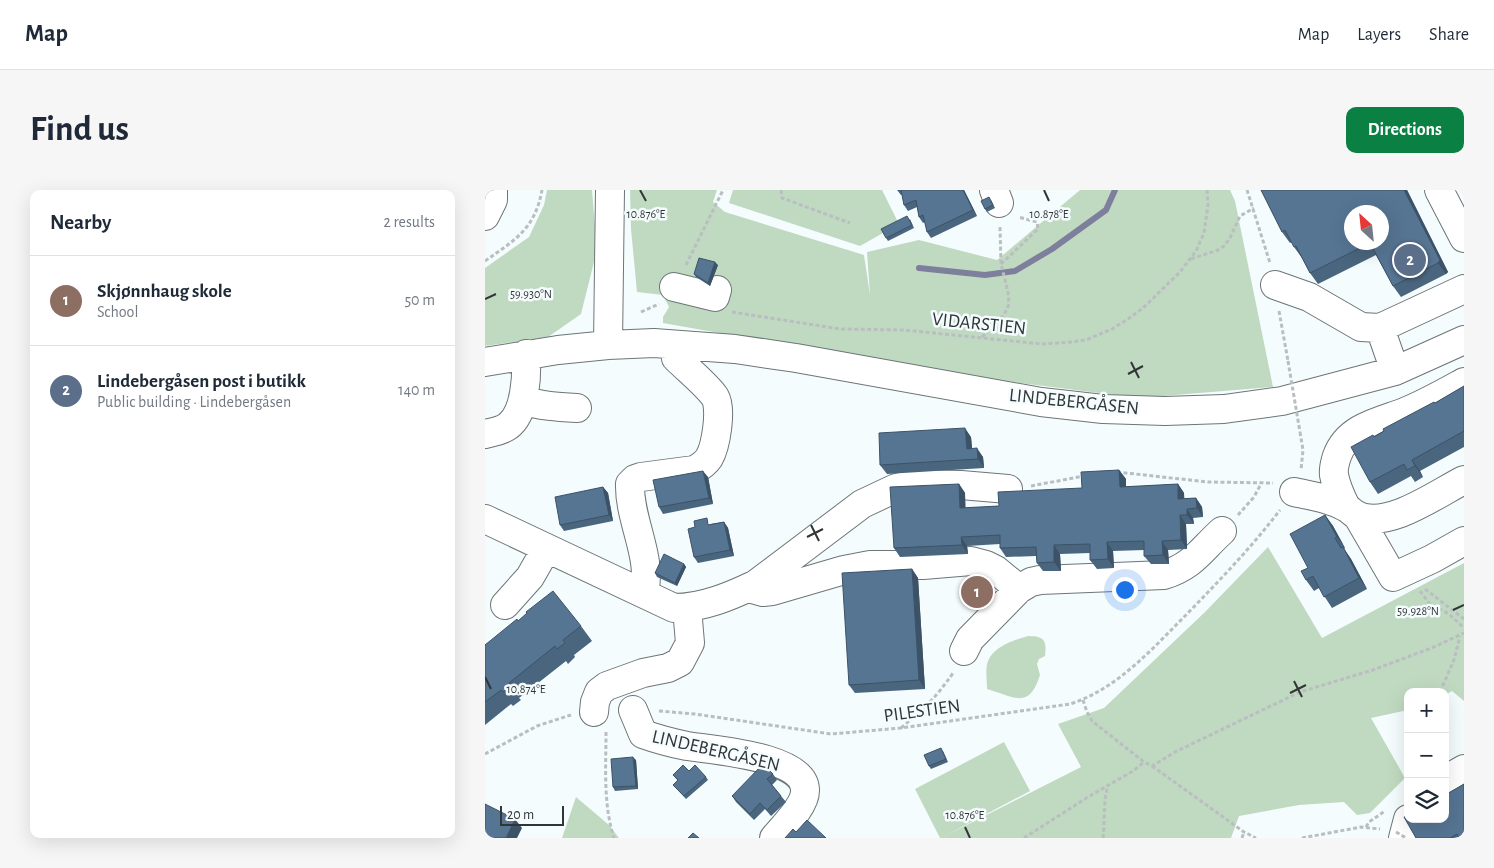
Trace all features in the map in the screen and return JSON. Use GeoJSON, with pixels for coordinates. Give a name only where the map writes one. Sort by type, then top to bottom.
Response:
{"type":"FeatureCollection","features":[{"type":"Feature","properties":{"kind":"street"},"geometry":{"type":"LineString","coordinates":[[485,216],[493,200],[493,190]]}},
{"type":"Feature","properties":{"kind":"street"},"geometry":{"type":"LineString","coordinates":[[608,345],[610,190]]}},
{"type":"Feature","properties":{"kind":"street"},"geometry":{"type":"LineString","coordinates":[[1439,190],[1464,238]]}},
{"type":"Feature","properties":{"kind":"street"},"geometry":{"type":"LineString","coordinates":[[1275,285],[1309,297],[1361,326],[1380,328],[1464,289]]}},
{"type":"Feature","properties":{"kind":"street"},"geometry":{"type":"LineString","coordinates":[[674,287],[715,297],[721,301]]}},
{"type":"Feature","properties":{"kind":"street"},"geometry":{"type":"LineString","coordinates":[[1380,328],[1395,371]]}},
{"type":"Feature","properties":{"kind":"street","name":"LINDEBERGÅSEN"},"geometry":{"type":"LineString","coordinates":[[485,362],[526,354],[608,345],[654,343],[735,349],[796,358],[1041,402],[1103,409],[1165,411],[1224,409],[1282,401],[1395,371],[1464,340]]}},
{"type":"Feature","properties":{"kind":"street"},"geometry":{"type":"LineString","coordinates":[[644,594],[646,568],[630,484],[635,479],[694,470],[700,467],[713,450],[715,437],[717,402],[711,392],[676,358],[677,346]]}},
{"type":"Feature","properties":{"kind":"street"},"geometry":{"type":"LineString","coordinates":[[485,434],[508,426],[519,413],[523,400],[527,369],[526,354]]}},
{"type":"Feature","properties":{"kind":"street"},"geometry":{"type":"LineString","coordinates":[[1464,382],[1404,412],[1358,430],[1347,439],[1339,450],[1333,466],[1337,486],[1393,577],[1413,580],[1464,541]]}},
{"type":"Feature","properties":{"kind":"street"},"geometry":{"type":"LineString","coordinates":[[523,400],[533,404],[577,408]]}},
{"type":"Feature","properties":{"kind":"street"},"geometry":{"type":"LineString","coordinates":[[1288,500],[1325,498],[1373,519],[1404,512],[1464,480]]}},
{"type":"Feature","properties":{"kind":"street"},"geometry":{"type":"LineString","coordinates":[[485,519],[674,608],[687,608],[738,594],[756,584],[861,504],[896,488],[912,484],[961,485],[1008,489]]}},
{"type":"Feature","properties":{"kind":"street"},"geometry":{"type":"LineString","coordinates":[[964,651],[970,639],[1019,589],[1031,582],[1040,580],[1164,575],[1183,568],[1222,531]]}},
{"type":"Feature","properties":{"kind":"street"},"geometry":{"type":"LineString","coordinates":[[505,604],[530,577],[546,549]]}},
{"type":"Feature","properties":{"kind":"street"},"geometry":{"type":"LineString","coordinates":[[749,588],[763,592],[772,591],[844,570],[870,565],[923,565],[971,562],[986,565],[996,570],[1019,589]]}},
{"type":"Feature","properties":{"kind":"street"},"geometry":{"type":"LineString","coordinates":[[600,710],[595,702],[599,692],[607,686],[643,673],[668,668],[680,662],[690,643],[690,624],[687,608]]}},
{"type":"Feature","properties":{"kind":"street","name":"LINDEBERGÅSEN"},"geometry":{"type":"LineString","coordinates":[[633,710],[643,734],[686,746],[760,758],[789,768],[797,774],[805,785],[803,801],[774,838]]}},
{"type":"Feature","properties":{"kind":"street"},"geometry":{"type":"LineString","coordinates":[[1448,778],[1464,769]]}},
{"type":"Feature","properties":{"kind":"path"},"geometry":{"type":"LineString","coordinates":[[485,261],[519,237],[531,221],[540,204],[543,190]]}},
{"type":"Feature","properties":{"kind":"path"},"geometry":{"type":"LineString","coordinates":[[641,312],[665,301],[723,190]]}},
{"type":"Feature","properties":{"kind":"path"},"geometry":{"type":"LineString","coordinates":[[781,190],[782,198],[850,223]]}},
{"type":"Feature","properties":{"kind":"path","name":"VIDARSTIEN"},"geometry":{"type":"LineString","coordinates":[[721,301],[840,329],[903,330],[1054,344],[1079,341],[1098,335],[1128,319],[1143,308],[1190,259],[1197,250],[1204,233],[1208,205],[1207,190]]}},
{"type":"Feature","properties":{"kind":"path"},"geometry":{"type":"LineString","coordinates":[[997,201],[1009,214],[1037,222],[1039,227],[1038,231],[1001,264]]}},
{"type":"Feature","properties":{"kind":"path"},"geometry":{"type":"LineString","coordinates":[[981,338],[1004,315],[1009,304],[1001,264],[997,201]]}},
{"type":"Feature","properties":{"kind":"path"},"geometry":{"type":"LineString","coordinates":[[1190,259],[1218,250],[1224,246],[1230,238],[1240,216],[1253,208]]}},
{"type":"Feature","properties":{"kind":"path"},"geometry":{"type":"LineString","coordinates":[[1288,362],[1300,432]]}},
{"type":"Feature","properties":{"kind":"path"},"geometry":{"type":"LineString","coordinates":[[1114,472],[1180,480],[1261,484],[1253,497],[1222,531]]}},
{"type":"Feature","properties":{"kind":"path"},"geometry":{"type":"LineString","coordinates":[[1008,489],[1091,475]]}},
{"type":"Feature","properties":{"kind":"path","name":"PILESTIEN"},"geometry":{"type":"LineString","coordinates":[[633,710],[695,714],[831,734],[901,728],[1051,707],[1083,700],[1107,686],[1127,671],[1163,637],[1233,566],[1288,500]]}},
{"type":"Feature","properties":{"kind":"path"},"geometry":{"type":"LineString","coordinates":[[1413,580],[1464,619]]}},
{"type":"Feature","properties":{"kind":"path"},"geometry":{"type":"LineString","coordinates":[[1413,580],[1429,602],[1449,614],[1464,628]]}},
{"type":"Feature","properties":{"kind":"path"},"geometry":{"type":"LineString","coordinates":[[1442,688],[1454,660],[1462,634]]}},
{"type":"Feature","properties":{"kind":"path"},"geometry":{"type":"LineString","coordinates":[[1152,766],[1175,752],[1300,692],[1373,670],[1434,647],[1462,634]]}},
{"type":"Feature","properties":{"kind":"path"},"geometry":{"type":"LineString","coordinates":[[901,728],[929,705],[940,692],[958,666],[964,651]]}},
{"type":"Feature","properties":{"kind":"path"},"geometry":{"type":"LineString","coordinates":[[1083,700],[1092,721],[1144,762],[1255,838]]}},
{"type":"Feature","properties":{"kind":"path"},"geometry":{"type":"LineString","coordinates":[[485,754],[537,726],[579,713],[600,710],[608,820],[615,838]]}},
{"type":"Feature","properties":{"kind":"path"},"geometry":{"type":"LineString","coordinates":[[1025,838],[1133,771],[1144,762]]}},
{"type":"Feature","properties":{"kind":"path"},"geometry":{"type":"LineString","coordinates":[[1103,838],[1106,812],[1105,795],[1108,785]]}},
{"type":"Feature","properties":{"kind":"path"},"geometry":{"type":"LineString","coordinates":[[1302,838],[1371,827],[1403,832]]}},
{"type":"Feature","properties":{"kind":"path"},"geometry":{"type":"LineString","coordinates":[[1242,838],[1244,832]]}},
{"type":"Feature","properties":{"kind":"path"},"geometry":{"type":"LineString","coordinates":[[1331,832],[1333,838]]}},
{"type":"Feature","properties":{"kind":"green space"},"geometry":{"type":"Polygon","coordinates":[[[547,190],[592,190],[597,250],[581,314],[548,337],[485,346],[485,268],[529,237],[544,205],[547,190]]]}},
{"type":"Feature","properties":{"kind":"green space"},"geometry":{"type":"Polygon","coordinates":[[[630,190],[717,190],[713,202],[725,212],[864,255],[870,295],[867,252],[919,240],[997,260],[1080,190],[1230,190],[1235,201],[1273,387],[1139,398],[950,374],[663,323],[663,317],[669,307],[663,295],[637,292],[631,229],[630,190]]]}},
{"type":"Feature","properties":{"kind":"green space"},"geometry":{"type":"Polygon","coordinates":[[[733,190],[882,190],[899,224],[860,246],[729,203],[733,190]]]}},
{"type":"Feature","properties":{"kind":"green space"},"geometry":{"type":"Polygon","coordinates":[[[1268,547],[1322,638],[1464,563],[1464,701],[1452,691],[1449,693],[1449,688],[1404,688],[1404,711],[1371,718],[1404,779],[1370,813],[1357,815],[1344,802],[1299,805],[1239,816],[1231,838],[940,838],[915,789],[1004,742],[1030,791],[945,836],[1081,767],[1058,724],[1104,708],[1205,612],[1268,547]]]}},
{"type":"Feature","properties":{"kind":"green space"},"geometry":{"type":"Polygon","coordinates":[[[1028,636],[1041,638],[1045,643],[1045,656],[1039,659],[1037,664],[1040,675],[1031,693],[1026,697],[1020,698],[987,689],[987,667],[991,656],[1005,644],[1028,636]]]}},
{"type":"Feature","properties":{"kind":"green space"},"geometry":{"type":"Polygon","coordinates":[[[576,797],[609,825],[619,838],[562,838],[576,797]]]}},
{"type":"Feature","properties":{"kind":"building"},"geometry":{"type":"Polygon","coordinates":[[[901,190],[963,190],[973,210],[927,232],[923,215],[919,217],[916,200],[904,205],[901,190]]]}},
{"type":"Feature","properties":{"kind":"building"},"geometry":{"type":"Polygon","coordinates":[[[1261,190],[1404,190],[1440,260],[1438,263],[1393,286],[1374,250],[1389,250],[1389,205],[1344,205],[1344,250],[1356,250],[1310,273],[1285,230],[1282,232],[1261,190]]]}},
{"type":"Feature","properties":{"kind":"building"},"geometry":{"type":"Polygon","coordinates":[[[989,197],[993,205],[985,209],[981,201],[989,197]]]}},
{"type":"Feature","properties":{"kind":"building"},"geometry":{"type":"Polygon","coordinates":[[[907,216],[912,225],[886,238],[881,229],[907,216]]]}},
{"type":"Feature","properties":{"kind":"building"},"geometry":{"type":"Polygon","coordinates":[[[699,258],[715,262],[708,283],[694,274],[699,258]]]}},
{"type":"Feature","properties":{"kind":"building"},"geometry":{"type":"Polygon","coordinates":[[[1464,386],[1464,431],[1412,460],[1415,466],[1407,470],[1404,464],[1370,482],[1351,447],[1373,435],[1374,437],[1384,431],[1383,429],[1464,386]]]}},
{"type":"Feature","properties":{"kind":"building"},"geometry":{"type":"Polygon","coordinates":[[[965,428],[967,449],[977,448],[978,459],[880,465],[879,433],[965,428]]]}},
{"type":"Feature","properties":{"kind":"building"},"geometry":{"type":"Polygon","coordinates":[[[1119,470],[1120,487],[1178,484],[1178,499],[1196,498],[1197,508],[1187,509],[1187,515],[1180,515],[1181,540],[1162,541],[1163,555],[1144,556],[1144,541],[1107,542],[1108,559],[1090,560],[1090,544],[1054,545],[1054,562],[1037,563],[1036,547],[1000,548],[1000,535],[961,537],[962,545],[894,548],[890,487],[959,484],[960,508],[999,506],[998,492],[1082,488],[1081,472],[1119,470]]]}},
{"type":"Feature","properties":{"kind":"building"},"geometry":{"type":"Polygon","coordinates":[[[703,471],[709,498],[659,507],[653,480],[703,471]]]}},
{"type":"Feature","properties":{"kind":"building"},"geometry":{"type":"Polygon","coordinates":[[[603,487],[609,515],[560,525],[555,497],[603,487]]]}},
{"type":"Feature","properties":{"kind":"building"},"geometry":{"type":"Polygon","coordinates":[[[1325,515],[1337,537],[1335,538],[1341,548],[1343,547],[1359,578],[1324,597],[1313,576],[1306,580],[1301,571],[1308,568],[1290,534],[1325,515]]]}},
{"type":"Feature","properties":{"kind":"building"},"geometry":{"type":"Polygon","coordinates":[[[707,518],[708,525],[724,522],[730,550],[694,557],[688,529],[695,527],[694,521],[707,518]]]}},
{"type":"Feature","properties":{"kind":"building"},"geometry":{"type":"Polygon","coordinates":[[[664,554],[684,564],[675,583],[655,573],[664,554]]]}},
{"type":"Feature","properties":{"kind":"building"},"geometry":{"type":"Polygon","coordinates":[[[912,569],[919,680],[849,685],[842,573],[912,569]]]}},
{"type":"Feature","properties":{"kind":"building"},"geometry":{"type":"Polygon","coordinates":[[[553,591],[581,626],[563,640],[565,643],[557,649],[555,646],[509,683],[511,686],[503,692],[501,690],[485,702],[485,645],[517,619],[518,621],[526,612],[553,591]]]}},
{"type":"Feature","properties":{"kind":"building"},"geometry":{"type":"Polygon","coordinates":[[[941,748],[946,759],[929,766],[924,755],[941,748]]]}},
{"type":"Feature","properties":{"kind":"building"},"geometry":{"type":"Polygon","coordinates":[[[633,757],[636,786],[613,787],[611,759],[633,757]]]}},
{"type":"Feature","properties":{"kind":"building"},"geometry":{"type":"Polygon","coordinates":[[[763,764],[773,774],[767,779],[781,796],[767,810],[760,803],[750,814],[732,796],[763,764]]]}},
{"type":"Feature","properties":{"kind":"building"},"geometry":{"type":"Polygon","coordinates":[[[683,765],[689,771],[695,765],[706,777],[684,796],[673,785],[678,780],[673,775],[683,765]]]}},
{"type":"Feature","properties":{"kind":"building"},"geometry":{"type":"Polygon","coordinates":[[[1464,784],[1464,838],[1459,838],[1457,834],[1450,838],[1416,838],[1407,823],[1449,823],[1449,793],[1464,784]]]}},
{"type":"Feature","properties":{"kind":"building"},"geometry":{"type":"Polygon","coordinates":[[[485,804],[515,819],[506,838],[485,838],[485,804]]]}},
{"type":"Feature","properties":{"kind":"building"},"geometry":{"type":"Polygon","coordinates":[[[807,820],[826,838],[785,838],[793,829],[796,832],[807,820]]]}},
{"type":"Feature","properties":{"kind":"building"},"geometry":{"type":"Polygon","coordinates":[[[693,833],[699,838],[688,838],[693,833]]]}},
{"type":"Feature","properties":{"kind":"waterway"},"geometry":{"type":"LineString","coordinates":[[919,268],[985,275],[1015,271],[1052,249],[1106,210],[1115,190]]}},
{"type":"Feature","properties":{"kind":"place","name":"Lindebergåsen post i butikk"},"geometry":{"type":"Point","coordinates":[1410,260]}},
{"type":"Feature","properties":{"kind":"place","name":"Skjønnhaug skole"},"geometry":{"type":"Point","coordinates":[977,592]}}]}
